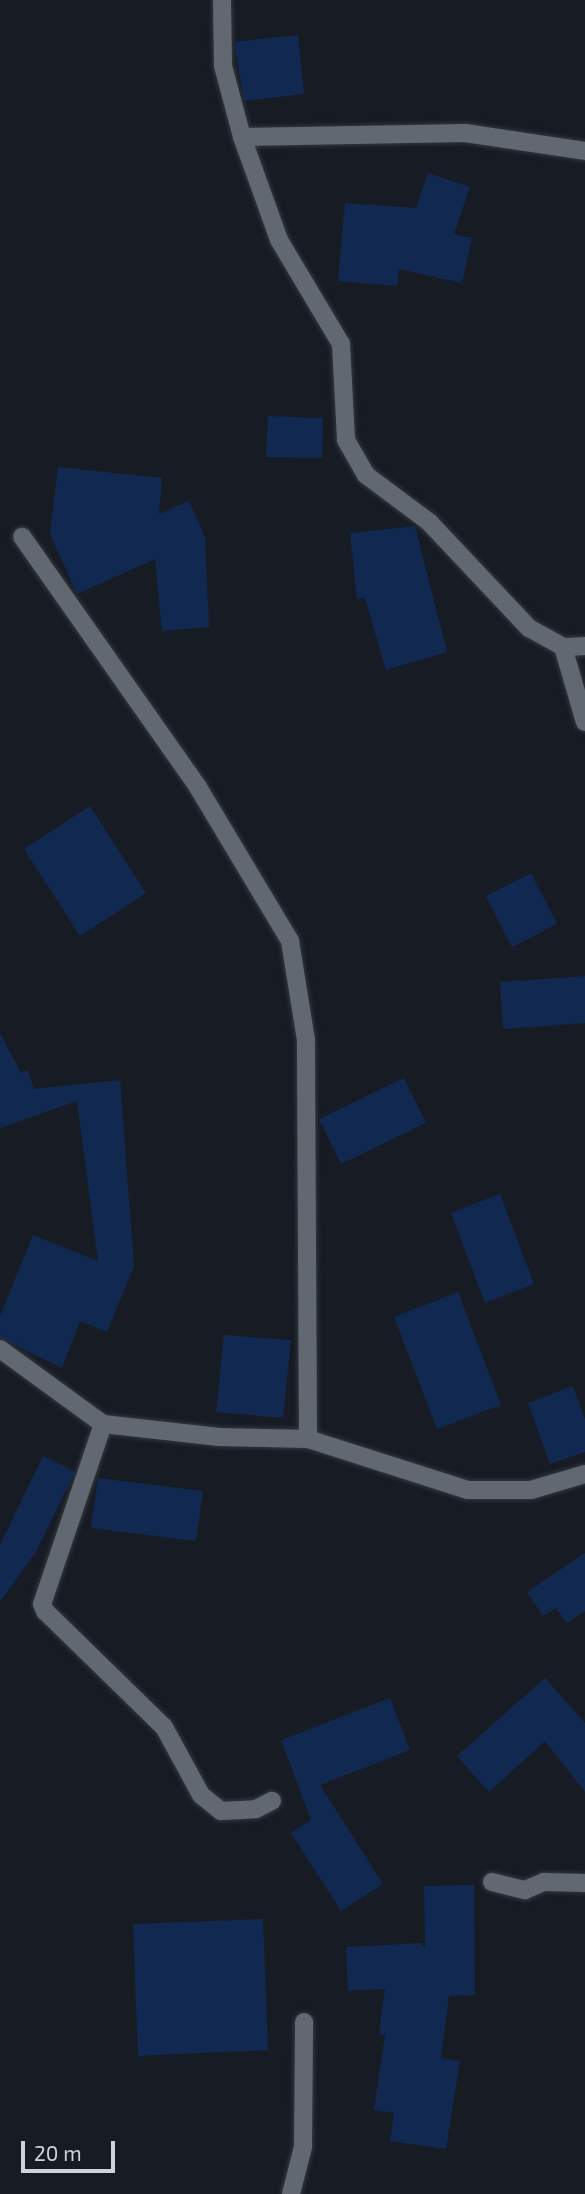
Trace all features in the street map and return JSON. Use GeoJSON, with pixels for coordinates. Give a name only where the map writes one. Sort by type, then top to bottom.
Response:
{"type":"FeatureCollection","features":[{"type":"Feature","properties":{"kind":"street"},"geometry":{"type":"LineString","coordinates":[[222,0],[223,66],[242,137],[279,240],[341,344],[346,440],[366,475],[429,522],[529,628],[563,647],[585,646]]}},
{"type":"Feature","properties":{"kind":"street"},"geometry":{"type":"LineString","coordinates":[[242,137],[465,133],[585,151]]}},
{"type":"Feature","properties":{"kind":"street"},"geometry":{"type":"LineString","coordinates":[[22,537],[198,787],[290,941],[306,1040],[307,1439]]}},
{"type":"Feature","properties":{"kind":"street"},"geometry":{"type":"LineString","coordinates":[[563,647],[585,722]]}},
{"type":"Feature","properties":{"kind":"street"},"geometry":{"type":"LineString","coordinates":[[0,1349],[103,1424],[219,1437],[307,1439],[468,1490],[531,1490],[585,1474]]}},
{"type":"Feature","properties":{"kind":"street"},"geometry":{"type":"LineString","coordinates":[[103,1424],[43,1604],[45,1611],[164,1727],[201,1795],[221,1811],[256,1809],[272,1801]]}},
{"type":"Feature","properties":{"kind":"street"},"geometry":{"type":"LineString","coordinates":[[492,1882],[525,1890],[544,1882],[585,1883]]}},
{"type":"Feature","properties":{"kind":"street"},"geometry":{"type":"LineString","coordinates":[[291,2194],[303,2147],[304,2022]]}},
{"type":"Feature","properties":{"kind":"building"},"geometry":{"type":"Polygon","coordinates":[[[298,35],[304,94],[244,101],[234,42],[298,35]]]}},
{"type":"Feature","properties":{"kind":"building"},"geometry":{"type":"Polygon","coordinates":[[[428,173],[470,187],[454,234],[472,238],[462,283],[399,269],[397,286],[338,281],[345,203],[416,208],[428,173]]]}},
{"type":"Feature","properties":{"kind":"building"},"geometry":{"type":"Polygon","coordinates":[[[268,416],[323,418],[322,458],[266,457],[268,416]]]}},
{"type":"Feature","properties":{"kind":"building"},"geometry":{"type":"Polygon","coordinates":[[[58,467],[162,478],[159,514],[189,501],[205,537],[209,627],[162,631],[155,559],[77,594],[50,534],[58,467]]]}},
{"type":"Feature","properties":{"kind":"building"},"geometry":{"type":"Polygon","coordinates":[[[415,526],[447,652],[386,670],[365,598],[357,599],[350,533],[415,526]]]}},
{"type":"Feature","properties":{"kind":"building"},"geometry":{"type":"Polygon","coordinates":[[[90,806],[146,893],[80,936],[24,849],[90,806]]]}},
{"type":"Feature","properties":{"kind":"building"},"geometry":{"type":"Polygon","coordinates":[[[531,873],[557,924],[512,947],[486,896],[531,873]]]}},
{"type":"Feature","properties":{"kind":"building"},"geometry":{"type":"Polygon","coordinates":[[[585,976],[585,1023],[503,1029],[500,982],[585,976]]]}},
{"type":"Feature","properties":{"kind":"building"},"geometry":{"type":"Polygon","coordinates":[[[0,1033],[21,1073],[28,1070],[34,1089],[120,1080],[134,1266],[107,1332],[80,1321],[62,1368],[0,1338],[0,1316],[33,1235],[98,1261],[77,1101],[0,1128],[0,1033]]]}},
{"type":"Feature","properties":{"kind":"building"},"geometry":{"type":"Polygon","coordinates":[[[404,1078],[426,1123],[341,1164],[319,1119],[404,1078]]]}},
{"type":"Feature","properties":{"kind":"building"},"geometry":{"type":"Polygon","coordinates":[[[500,1194],[534,1284],[485,1303],[451,1213],[500,1194]]]}},
{"type":"Feature","properties":{"kind":"building"},"geometry":{"type":"Polygon","coordinates":[[[458,1292],[501,1405],[437,1429],[394,1317],[458,1292]]]}},
{"type":"Feature","properties":{"kind":"building"},"geometry":{"type":"Polygon","coordinates":[[[224,1335],[291,1340],[283,1418],[216,1412],[224,1335]]]}},
{"type":"Feature","properties":{"kind":"building"},"geometry":{"type":"Polygon","coordinates":[[[573,1386],[585,1419],[585,1452],[550,1464],[528,1403],[573,1386]]]}},
{"type":"Feature","properties":{"kind":"building"},"geometry":{"type":"Polygon","coordinates":[[[43,1456],[75,1472],[37,1550],[0,1602],[0,1545],[43,1456]]]}},
{"type":"Feature","properties":{"kind":"building"},"geometry":{"type":"Polygon","coordinates":[[[98,1478],[203,1491],[196,1541],[91,1528],[98,1478]]]}},
{"type":"Feature","properties":{"kind":"building"},"geometry":{"type":"Polygon","coordinates":[[[585,1553],[585,1611],[567,1623],[556,1608],[543,1616],[527,1592],[585,1553]]]}},
{"type":"Feature","properties":{"kind":"building"},"geometry":{"type":"Polygon","coordinates":[[[545,1678],[585,1723],[585,1792],[545,1741],[489,1792],[457,1756],[545,1678]]]}},
{"type":"Feature","properties":{"kind":"building"},"geometry":{"type":"Polygon","coordinates":[[[390,1698],[410,1750],[320,1785],[383,1884],[341,1911],[291,1833],[311,1820],[281,1740],[390,1698]]]}},
{"type":"Feature","properties":{"kind":"building"},"geometry":{"type":"Polygon","coordinates":[[[474,1885],[475,1995],[449,1996],[441,2058],[460,2061],[446,2149],[390,2141],[394,2113],[374,2110],[385,2035],[379,2034],[385,1989],[348,1991],[346,1947],[421,1943],[425,1949],[424,1886],[474,1885]]]}},
{"type":"Feature","properties":{"kind":"building"},"geometry":{"type":"Polygon","coordinates":[[[263,1919],[268,2050],[138,2056],[133,1924],[263,1919]]]}}]}
